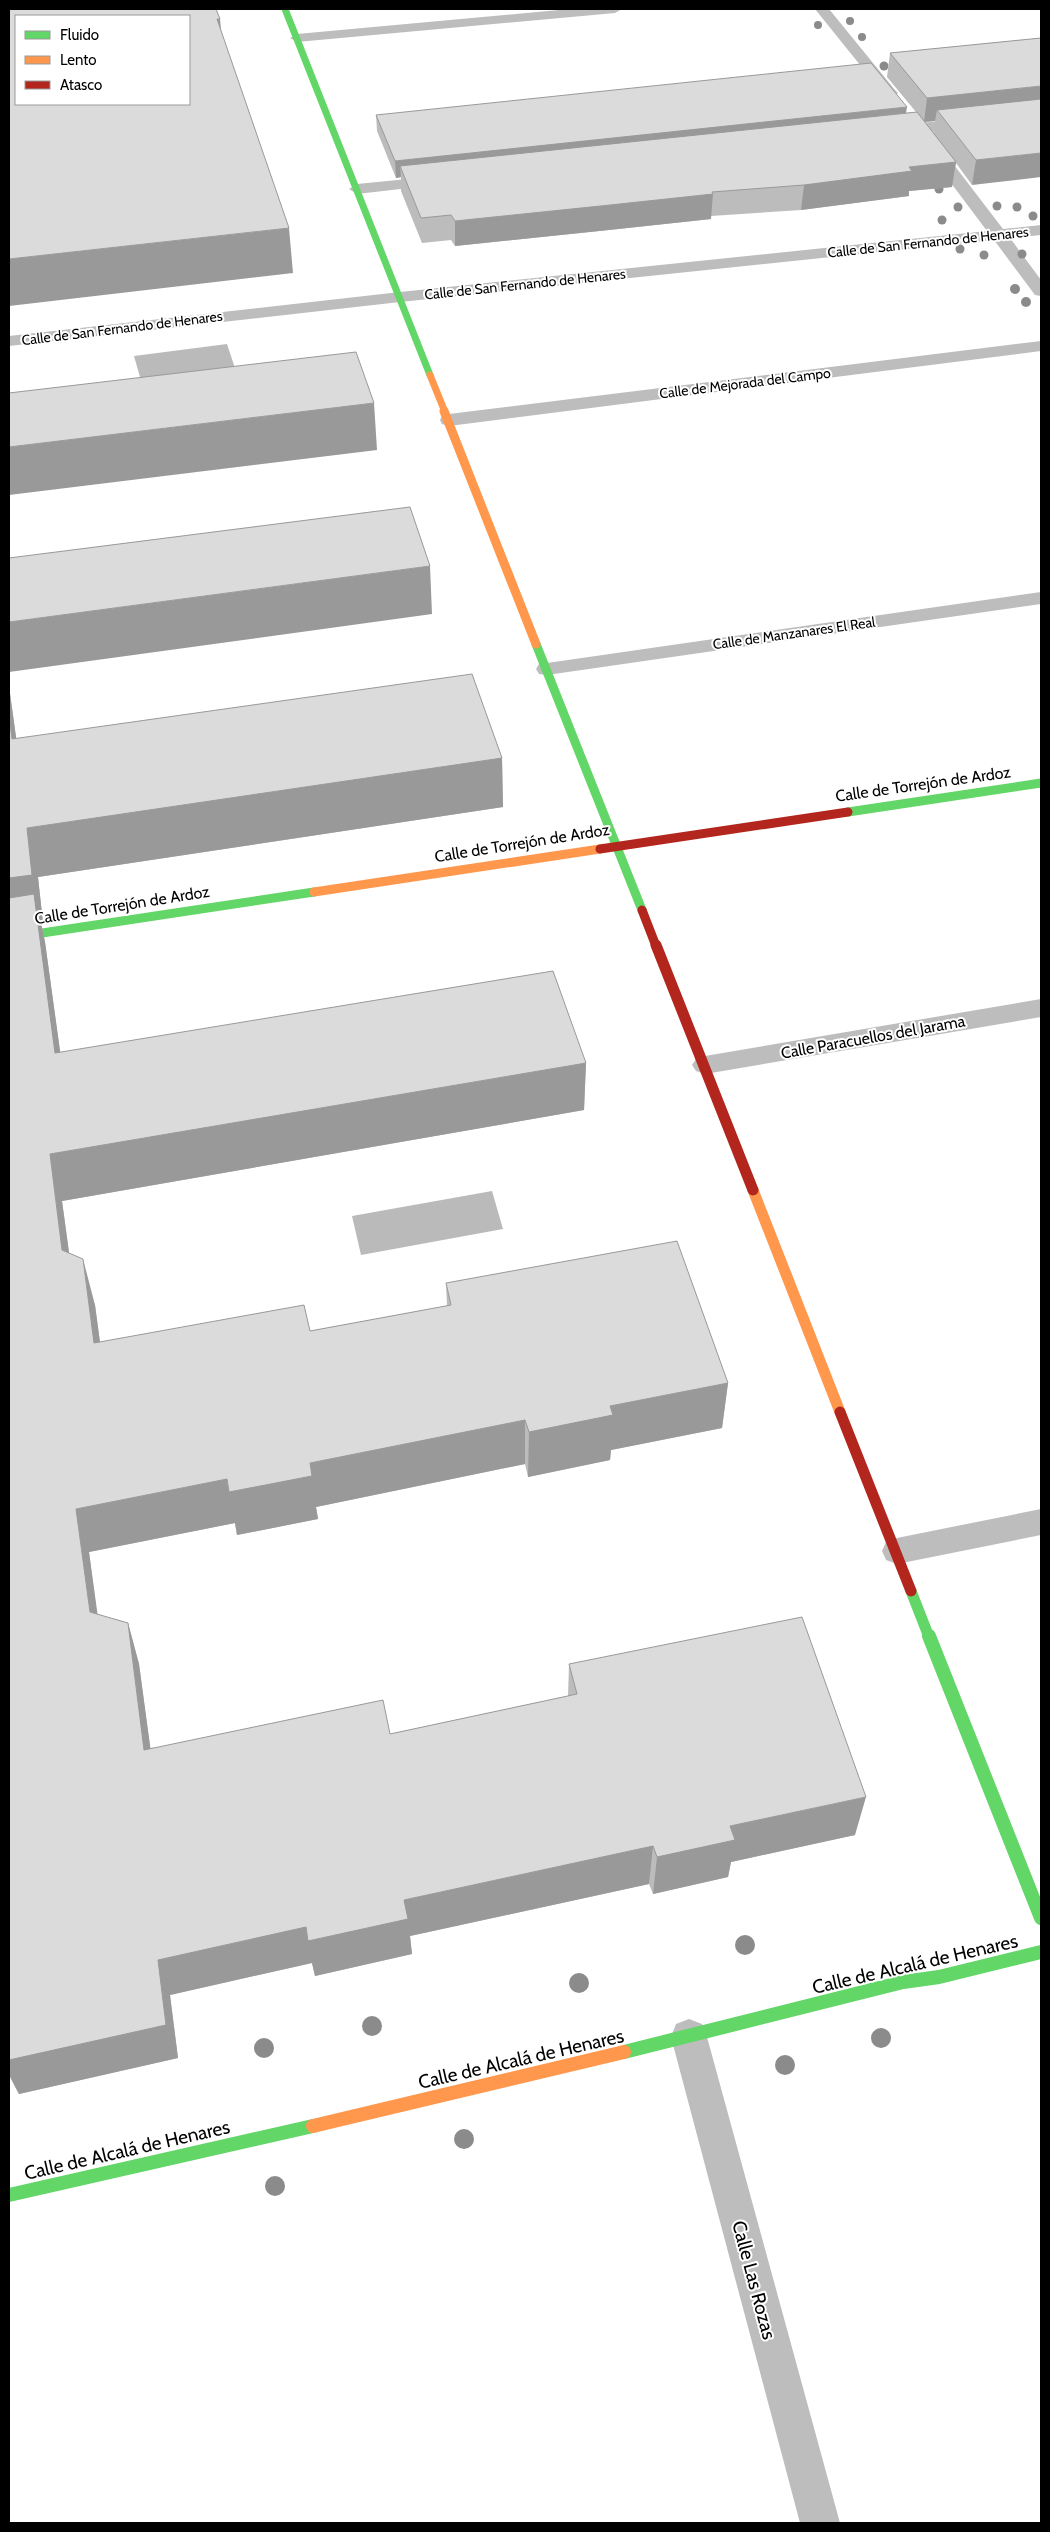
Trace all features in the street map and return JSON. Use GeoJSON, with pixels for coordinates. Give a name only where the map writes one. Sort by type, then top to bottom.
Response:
{"type":"FeatureCollection","features":[{"type":"Feature","properties":{"kind":"street"},"geometry":{"type":"LineString","coordinates":[[286,9],[898,1552],[1041,1918]]}},
{"type":"Feature","properties":{"kind":"street"},"geometry":{"type":"LineString","coordinates":[[297,38],[615,9]]}},
{"type":"Feature","properties":{"kind":"street"},"geometry":{"type":"LineString","coordinates":[[822,9],[918,128],[1041,291]]}},
{"type":"Feature","properties":{"kind":"street"},"geometry":{"type":"LineString","coordinates":[[878,133],[1041,116]]}},
{"type":"Feature","properties":{"kind":"street"},"geometry":{"type":"LineString","coordinates":[[357,189],[455,179]]}},
{"type":"Feature","properties":{"kind":"street","name":"Calle de San Fernando de Henares"},"geometry":{"type":"LineString","coordinates":[[9,342],[400,297],[1000,236],[1041,230]]}},
{"type":"Feature","properties":{"kind":"street","name":"Calle de Mejorada del Campo"},"geometry":{"type":"LineString","coordinates":[[449,420],[1041,346]]}},
{"type":"Feature","properties":{"kind":"street","name":"Calle de Manzanares El Real"},"geometry":{"type":"LineString","coordinates":[[547,669],[1041,598]]}},
{"type":"Feature","properties":{"kind":"street","name":"Calle de Torrejón de Ardoz"},"geometry":{"type":"LineString","coordinates":[[9,938],[617,845],[1041,783]]}},
{"type":"Feature","properties":{"kind":"street","name":"Calle Paracuellos del Jarama"},"geometry":{"type":"LineString","coordinates":[[705,1065],[1041,1008]]}},
{"type":"Feature","properties":{"kind":"street"},"geometry":{"type":"LineString","coordinates":[[898,1552],[1041,1522]]}},
{"type":"Feature","properties":{"kind":"street","name":"Calle de Alcalá de Henares"},"geometry":{"type":"LineString","coordinates":[[9,2196],[689,2037],[903,1982],[939,1977],[1041,1952]]}},
{"type":"Feature","properties":{"kind":"street","name":"Calle Las Rozas"},"geometry":{"type":"LineString","coordinates":[[689,2037],[820,2523]]}},
{"type":"Feature","properties":{"kind":"shaded area"},"geometry":{"type":"Polygon","coordinates":[[[227,344],[236,371],[142,384],[134,356],[227,344]]]}},
{"type":"Feature","properties":{"kind":"shaded area"},"geometry":{"type":"Polygon","coordinates":[[[492,1191],[503,1229],[361,1255],[352,1216],[492,1191]]]}},
{"type":"Feature","properties":{"kind":"building"},"geometry":{"type":"Polygon","coordinates":[[[9,9],[216,9],[220,19],[217,19],[289,228],[9,259],[9,9]]]}},
{"type":"Feature","properties":{"kind":"building"},"geometry":{"type":"Polygon","coordinates":[[[1041,38],[1041,86],[927,98],[890,53],[1041,38]]]}},
{"type":"Feature","properties":{"kind":"building"},"geometry":{"type":"Polygon","coordinates":[[[871,63],[907,107],[395,161],[376,115],[871,63]]]}},
{"type":"Feature","properties":{"kind":"building"},"geometry":{"type":"Polygon","coordinates":[[[1041,99],[1041,153],[976,160],[937,110],[1041,99]]]}},
{"type":"Feature","properties":{"kind":"building"},"geometry":{"type":"Polygon","coordinates":[[[917,112],[956,162],[909,167],[912,171],[804,185],[712,192],[713,194],[455,221],[451,215],[421,218],[400,166],[917,112]]]}},
{"type":"Feature","properties":{"kind":"building"},"geometry":{"type":"Polygon","coordinates":[[[356,352],[374,403],[9,447],[9,393],[356,352]]]}},
{"type":"Feature","properties":{"kind":"building"},"geometry":{"type":"Polygon","coordinates":[[[410,507],[430,566],[9,622],[9,558],[410,507]]]}},
{"type":"Feature","properties":{"kind":"building"},"geometry":{"type":"Polygon","coordinates":[[[472,674],[502,758],[27,828],[32,875],[9,878],[9,716],[12,739],[472,674]]]}},
{"type":"Feature","properties":{"kind":"building"},"geometry":{"type":"Polygon","coordinates":[[[34,894],[55,1053],[553,971],[586,1063],[50,1154],[62,1250],[83,1259],[94,1343],[304,1305],[310,1331],[451,1305],[446,1283],[677,1241],[728,1383],[610,1406],[613,1415],[529,1432],[525,1420],[310,1463],[312,1476],[229,1492],[227,1479],[76,1509],[90,1612],[128,1623],[144,1750],[383,1700],[390,1734],[577,1694],[569,1664],[802,1617],[866,1797],[730,1826],[735,1840],[657,1857],[653,1846],[404,1900],[408,1919],[308,1941],[306,1927],[158,1960],[166,2025],[9,2060],[9,898],[34,894]]]}},
{"type":"Feature","properties":{"kind":"traffic: fast"},"geometry":{"type":"LineString","coordinates":[[285,9],[430,375]]}},
{"type":"Feature","properties":{"kind":"traffic: fast"},"geometry":{"type":"LineString","coordinates":[[536,644],[642,910]]}},
{"type":"Feature","properties":{"kind":"traffic: fast"},"geometry":{"type":"LineString","coordinates":[[848,812],[1041,783]]}},
{"type":"Feature","properties":{"kind":"traffic: fast"},"geometry":{"type":"LineString","coordinates":[[9,938],[314,892]]}},
{"type":"Feature","properties":{"kind":"traffic: fast"},"geometry":{"type":"LineString","coordinates":[[911,1591],[1041,1918]]}},
{"type":"Feature","properties":{"kind":"traffic: fast"},"geometry":{"type":"LineString","coordinates":[[624,2052],[903,1982],[939,1977],[1041,1952]]}},
{"type":"Feature","properties":{"kind":"traffic: fast"},"geometry":{"type":"LineString","coordinates":[[9,2195],[313,2126]]}},
{"type":"Feature","properties":{"kind":"traffic: slow"},"geometry":{"type":"LineString","coordinates":[[430,375],[536,644]]}},
{"type":"Feature","properties":{"kind":"traffic: slow"},"geometry":{"type":"LineString","coordinates":[[314,892],[600,849]]}},
{"type":"Feature","properties":{"kind":"traffic: slow"},"geometry":{"type":"LineString","coordinates":[[753,1190],[840,1412]]}},
{"type":"Feature","properties":{"kind":"traffic: slow"},"geometry":{"type":"LineString","coordinates":[[313,2126],[624,2052]]}},
{"type":"Feature","properties":{"kind":"traffic: jam"},"geometry":{"type":"LineString","coordinates":[[600,849],[848,812]]}},
{"type":"Feature","properties":{"kind":"traffic: jam"},"geometry":{"type":"LineString","coordinates":[[642,910],[753,1190]]}},
{"type":"Feature","properties":{"kind":"traffic: jam"},"geometry":{"type":"LineString","coordinates":[[840,1412],[911,1591]]}}]}
